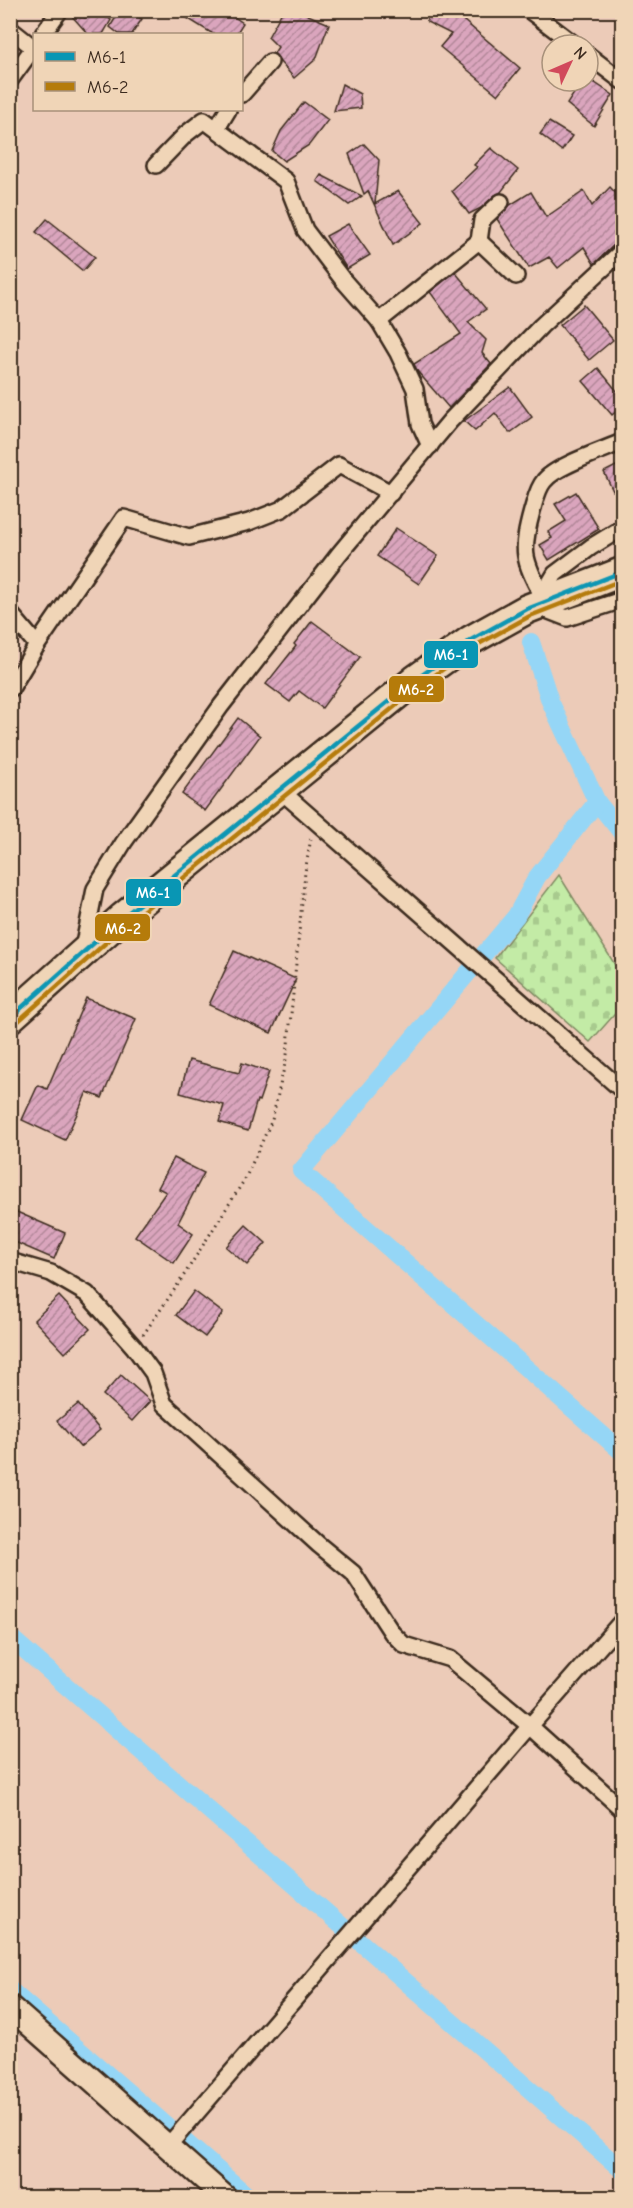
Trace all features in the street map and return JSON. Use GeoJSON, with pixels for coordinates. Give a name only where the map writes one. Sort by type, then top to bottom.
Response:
{"type":"FeatureCollection","features":[{"type":"Feature","properties":{"kind":"highway"},"geometry":{"type":"LineString","coordinates":[[10,1018],[82,952],[415,680],[471,640],[539,600],[622,572]]}},
{"type":"Feature","properties":{"kind":"street"},"geometry":{"type":"LineString","coordinates":[[44,33],[60,10]]}},
{"type":"Feature","properties":{"kind":"street"},"geometry":{"type":"LineString","coordinates":[[529,10],[559,33]]}},
{"type":"Feature","properties":{"kind":"street"},"geometry":{"type":"LineString","coordinates":[[10,29],[33,47]]}},
{"type":"Feature","properties":{"kind":"street"},"geometry":{"type":"LineString","coordinates":[[10,80],[33,49]]}},
{"type":"Feature","properties":{"kind":"street"},"geometry":{"type":"LineString","coordinates":[[243,93],[270,62]]}},
{"type":"Feature","properties":{"kind":"street"},"geometry":{"type":"LineString","coordinates":[[600,64],[622,81]]}},
{"type":"Feature","properties":{"kind":"street"},"geometry":{"type":"LineString","coordinates":[[217,128],[227,111]]}},
{"type":"Feature","properties":{"kind":"street"},"geometry":{"type":"LineString","coordinates":[[156,165],[186,134],[204,120],[286,181],[305,230],[343,280],[379,321],[398,353],[415,389],[420,424],[430,446]]}},
{"type":"Feature","properties":{"kind":"street"},"geometry":{"type":"LineString","coordinates":[[379,321],[479,241],[482,220],[501,202]]}},
{"type":"Feature","properties":{"kind":"street"},"geometry":{"type":"LineString","coordinates":[[479,241],[516,276]]}},
{"type":"Feature","properties":{"kind":"street"},"geometry":{"type":"LineString","coordinates":[[82,952],[95,889],[124,842],[221,706],[339,554],[450,421],[542,326],[622,251]]}},
{"type":"Feature","properties":{"kind":"street"},"geometry":{"type":"LineString","coordinates":[[622,442],[558,470],[544,481],[536,498],[524,548],[539,600],[567,618],[622,600]]}},
{"type":"Feature","properties":{"kind":"street"},"geometry":{"type":"LineString","coordinates":[[10,690],[37,645],[124,518],[189,537],[249,522],[282,509],[339,465],[391,493]]}},
{"type":"Feature","properties":{"kind":"street"},"geometry":{"type":"LineString","coordinates":[[539,600],[555,574],[591,547],[622,528]]}},
{"type":"Feature","properties":{"kind":"street"},"geometry":{"type":"LineString","coordinates":[[10,614],[37,645]]}},
{"type":"Feature","properties":{"kind":"street"},"geometry":{"type":"LineString","coordinates":[[280,790],[622,1090]]}},
{"type":"Feature","properties":{"kind":"street"},"geometry":{"type":"LineString","coordinates":[[10,1261],[51,1273],[87,1294],[153,1372],[164,1404],[248,1482],[353,1573],[392,1633],[404,1645],[450,1659],[530,1726],[622,1809]]}},
{"type":"Feature","properties":{"kind":"street"},"geometry":{"type":"LineString","coordinates":[[168,2146],[622,1622]]}},
{"type":"Feature","properties":{"kind":"street"},"geometry":{"type":"LineString","coordinates":[[10,2007],[226,2198]]}},
{"type":"Feature","properties":{"kind":"path"},"geometry":{"type":"LineString","coordinates":[[134,1347],[245,1179],[272,1120],[287,1055],[305,872],[314,821]]}},
{"type":"Feature","properties":{"kind":"green space"},"geometry":{"type":"Polygon","coordinates":[[[559,875],[622,976],[622,1006],[590,1042],[495,958],[559,875]]]}},
{"type":"Feature","properties":{"kind":"building"},"geometry":{"type":"Polygon","coordinates":[[[90,10],[96,10],[111,20],[104,33],[87,33],[70,14],[85,18],[90,10]]]}},
{"type":"Feature","properties":{"kind":"building"},"geometry":{"type":"Polygon","coordinates":[[[120,10],[125,10],[142,19],[133,33],[118,33],[110,27],[120,10]]]}},
{"type":"Feature","properties":{"kind":"building"},"geometry":{"type":"Polygon","coordinates":[[[174,10],[224,10],[243,23],[237,33],[211,33],[174,10]]]}},
{"type":"Feature","properties":{"kind":"building"},"geometry":{"type":"Polygon","coordinates":[[[283,10],[301,12],[329,24],[316,59],[294,78],[274,53],[278,47],[268,37],[283,10]]]}},
{"type":"Feature","properties":{"kind":"building"},"geometry":{"type":"Polygon","coordinates":[[[426,10],[451,10],[520,68],[498,95],[440,47],[451,34],[427,22],[426,10]]]}},
{"type":"Feature","properties":{"kind":"building"},"geometry":{"type":"Polygon","coordinates":[[[342,84],[360,94],[361,108],[334,111],[342,84]]]}},
{"type":"Feature","properties":{"kind":"building"},"geometry":{"type":"Polygon","coordinates":[[[600,86],[613,95],[594,126],[567,104],[574,93],[600,93],[600,86]]]}},
{"type":"Feature","properties":{"kind":"building"},"geometry":{"type":"Polygon","coordinates":[[[304,102],[328,120],[309,145],[284,161],[272,151],[281,131],[304,102]]]}},
{"type":"Feature","properties":{"kind":"building"},"geometry":{"type":"Polygon","coordinates":[[[549,122],[572,136],[562,151],[540,134],[549,122]]]}},
{"type":"Feature","properties":{"kind":"building"},"geometry":{"type":"Polygon","coordinates":[[[364,144],[379,160],[375,204],[398,191],[423,223],[393,245],[368,191],[364,194],[349,154],[364,144]]]}},
{"type":"Feature","properties":{"kind":"building"},"geometry":{"type":"Polygon","coordinates":[[[491,148],[518,170],[501,192],[481,208],[469,214],[452,191],[477,167],[474,165],[491,148]]]}},
{"type":"Feature","properties":{"kind":"building"},"geometry":{"type":"Polygon","coordinates":[[[321,175],[362,196],[349,205],[317,181],[321,175]]]}},
{"type":"Feature","properties":{"kind":"building"},"geometry":{"type":"Polygon","coordinates":[[[610,187],[622,200],[622,242],[615,244],[594,264],[584,247],[558,268],[549,257],[529,268],[497,219],[510,205],[531,192],[546,217],[584,191],[592,206],[610,187]]]}},
{"type":"Feature","properties":{"kind":"building"},"geometry":{"type":"Polygon","coordinates":[[[47,219],[95,257],[83,271],[36,232],[47,219]]]}},
{"type":"Feature","properties":{"kind":"building"},"geometry":{"type":"Polygon","coordinates":[[[348,224],[370,255],[347,269],[326,236],[348,224]]]}},
{"type":"Feature","properties":{"kind":"building"},"geometry":{"type":"Polygon","coordinates":[[[455,272],[486,309],[468,322],[486,340],[482,353],[491,364],[449,408],[418,372],[414,364],[461,334],[430,292],[455,272]]]}},
{"type":"Feature","properties":{"kind":"building"},"geometry":{"type":"Polygon","coordinates":[[[584,305],[613,340],[589,360],[560,325],[584,305]]]}},
{"type":"Feature","properties":{"kind":"building"},"geometry":{"type":"Polygon","coordinates":[[[598,368],[622,397],[622,407],[612,415],[583,381],[598,368]]]}},
{"type":"Feature","properties":{"kind":"building"},"geometry":{"type":"Polygon","coordinates":[[[510,387],[532,417],[510,433],[495,413],[475,431],[464,421],[510,387]]]}},
{"type":"Feature","properties":{"kind":"building"},"geometry":{"type":"Polygon","coordinates":[[[622,463],[622,486],[613,491],[604,472],[622,463]]]}},
{"type":"Feature","properties":{"kind":"building"},"geometry":{"type":"Polygon","coordinates":[[[576,492],[599,529],[549,560],[540,545],[552,538],[548,532],[566,521],[555,504],[576,492]]]}},
{"type":"Feature","properties":{"kind":"building"},"geometry":{"type":"Polygon","coordinates":[[[396,528],[438,556],[419,584],[377,556],[396,528]]]}},
{"type":"Feature","properties":{"kind":"building"},"geometry":{"type":"Polygon","coordinates":[[[312,621],[360,657],[322,708],[299,691],[290,702],[266,684],[296,646],[294,644],[312,621]]]}},
{"type":"Feature","properties":{"kind":"building"},"geometry":{"type":"Polygon","coordinates":[[[238,718],[260,736],[205,811],[182,794],[238,718]]]}},
{"type":"Feature","properties":{"kind":"building"},"geometry":{"type":"Polygon","coordinates":[[[234,951],[296,979],[271,1033],[209,1005],[234,951]]]}},
{"type":"Feature","properties":{"kind":"building"},"geometry":{"type":"Polygon","coordinates":[[[86,998],[136,1019],[102,1098],[87,1092],[65,1140],[22,1120],[38,1085],[47,1089],[86,998]]]}},
{"type":"Feature","properties":{"kind":"building"},"geometry":{"type":"Polygon","coordinates":[[[189,1060],[239,1073],[242,1063],[269,1072],[259,1101],[257,1100],[248,1131],[219,1122],[224,1105],[180,1093],[189,1060]]]}},
{"type":"Feature","properties":{"kind":"building"},"geometry":{"type":"Polygon","coordinates":[[[174,1158],[204,1173],[178,1223],[193,1234],[174,1263],[135,1236],[166,1192],[158,1188],[174,1158]]]}},
{"type":"Feature","properties":{"kind":"building"},"geometry":{"type":"Polygon","coordinates":[[[10,1209],[65,1233],[54,1259],[10,1240],[10,1209]]]}},
{"type":"Feature","properties":{"kind":"building"},"geometry":{"type":"Polygon","coordinates":[[[246,1225],[266,1243],[247,1265],[226,1247],[246,1225]]]}},
{"type":"Feature","properties":{"kind":"building"},"geometry":{"type":"Polygon","coordinates":[[[194,1291],[223,1313],[205,1337],[176,1315],[194,1291]]]}},
{"type":"Feature","properties":{"kind":"building"},"geometry":{"type":"Polygon","coordinates":[[[59,1296],[90,1329],[65,1353],[34,1320],[59,1296]]]}},
{"type":"Feature","properties":{"kind":"building"},"geometry":{"type":"Polygon","coordinates":[[[121,1375],[150,1401],[132,1421],[103,1395],[121,1375]]]}},
{"type":"Feature","properties":{"kind":"building"},"geometry":{"type":"Polygon","coordinates":[[[78,1404],[100,1430],[80,1447],[57,1421],[78,1404]]]}},
{"type":"Feature","properties":{"kind":"waterway"},"geometry":{"type":"LineString","coordinates":[[531,642],[550,701],[597,802],[622,833]]}},
{"type":"Feature","properties":{"kind":"waterway"},"geometry":{"type":"LineString","coordinates":[[597,802],[537,877],[516,916],[301,1171],[622,1452]]}},
{"type":"Feature","properties":{"kind":"waterway"},"geometry":{"type":"LineString","coordinates":[[10,1637],[622,2170]]}},
{"type":"Feature","properties":{"kind":"waterway"},"geometry":{"type":"LineString","coordinates":[[10,1990],[250,2198]]}},
{"type":"Feature","properties":{"kind":"transit line","name":"M6-1"},"geometry":{"type":"LineString","coordinates":[[10,1018],[123,917],[415,680],[471,640],[527,609],[622,572]]}},
{"type":"Feature","properties":{"kind":"transit line","name":"M6-2"},"geometry":{"type":"LineString","coordinates":[[15,1024],[128,923],[420,686],[475,646],[530,616],[622,580]]}}]}
